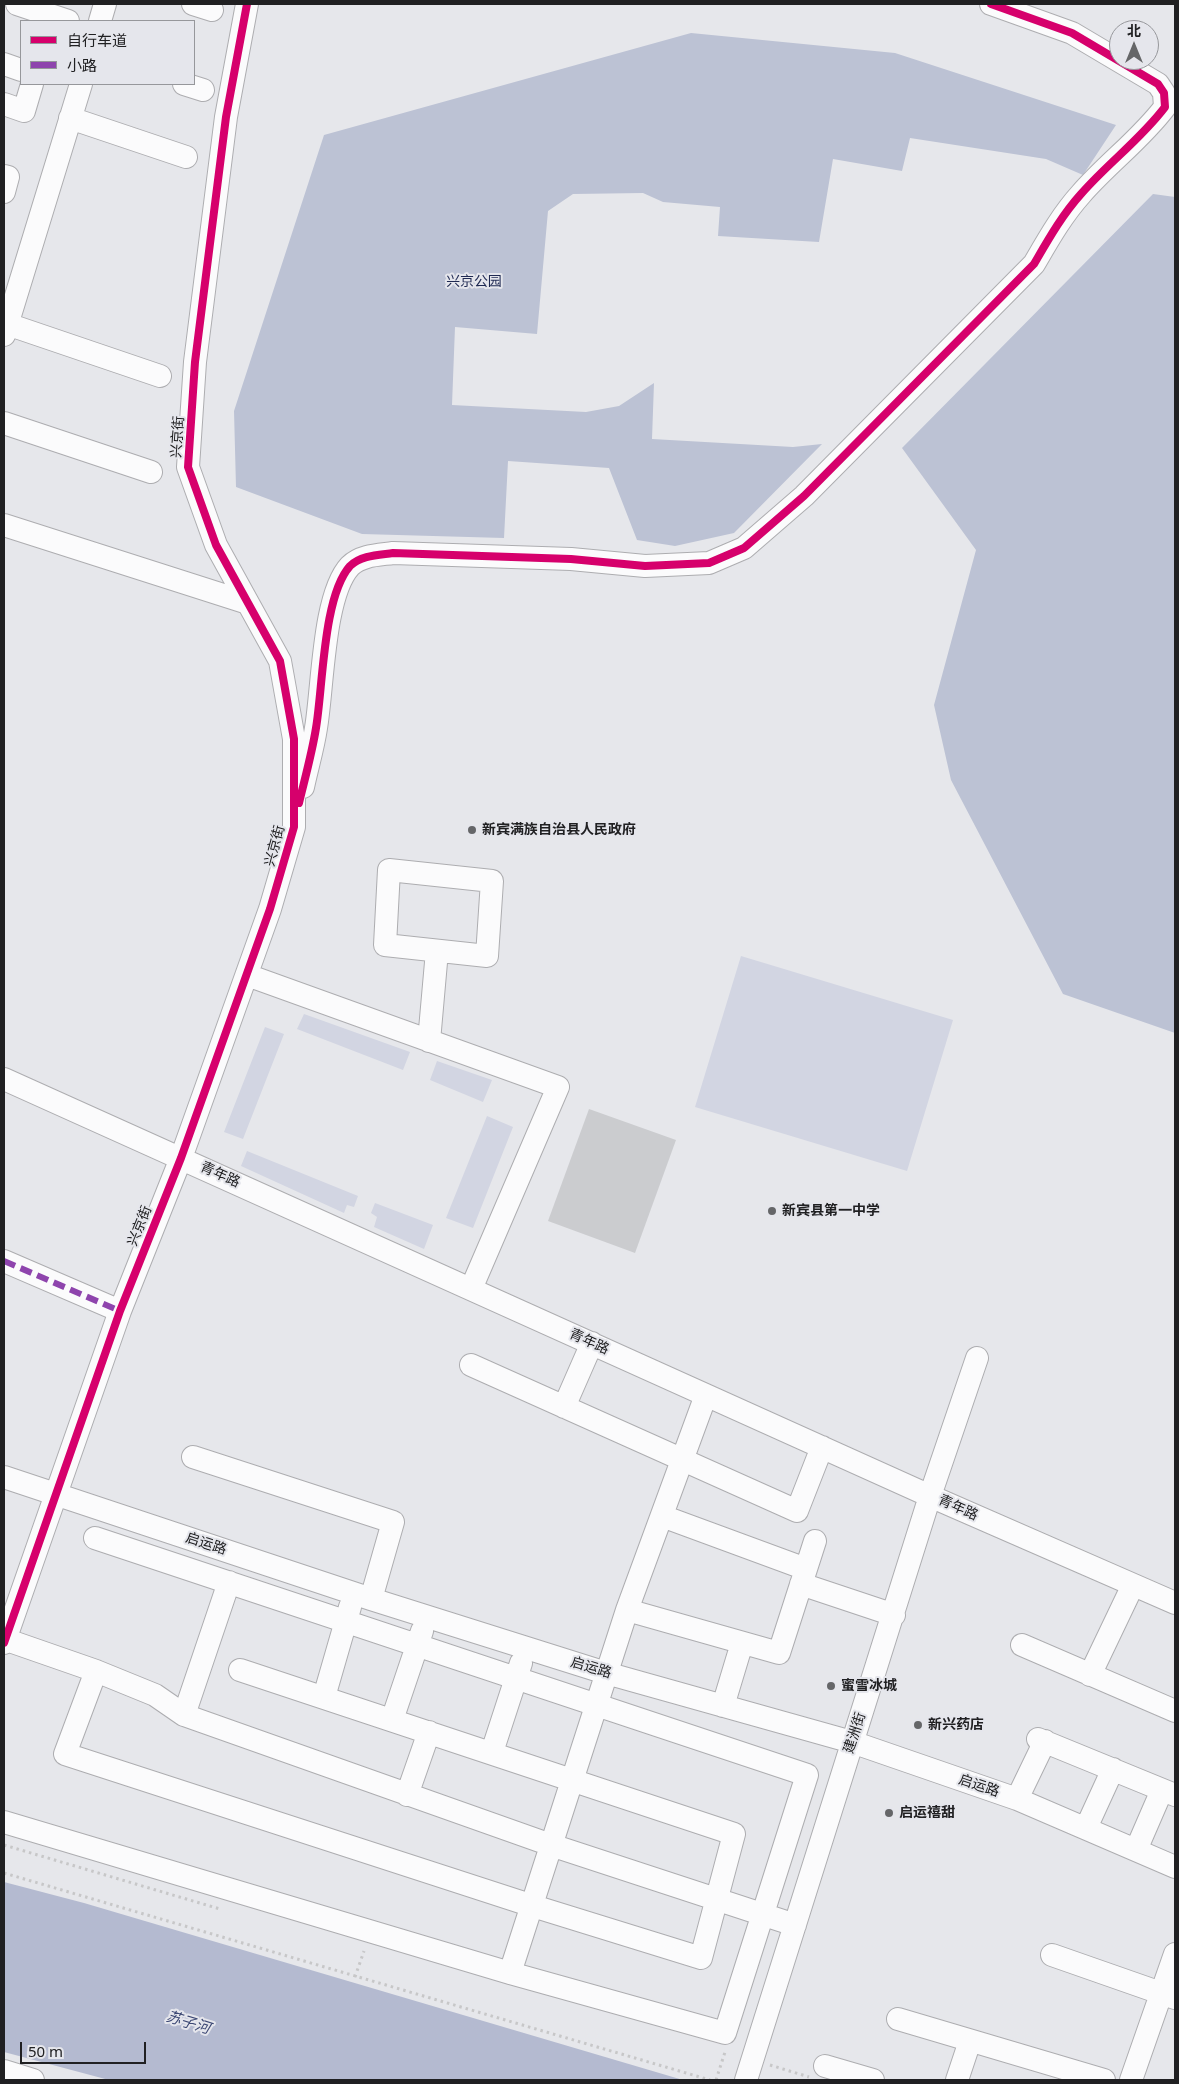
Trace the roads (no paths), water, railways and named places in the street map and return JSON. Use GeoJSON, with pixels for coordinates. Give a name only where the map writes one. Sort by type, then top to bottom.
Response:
{"type":"FeatureCollection","features":[{"type":"Feature","properties":{"kind":"street"},"geometry":{"type":"LineString","coordinates":[[17,4],[65,20]]}},
{"type":"Feature","properties":{"kind":"street"},"geometry":{"type":"LineString","coordinates":[[100,20],[105,4]]}},
{"type":"Feature","properties":{"kind":"street","name":"兴京街"},"geometry":{"type":"LineString","coordinates":[[4,1640],[120,1311],[181,1158],[247,975],[270,909],[294,827],[294,739],[280,661],[216,545],[188,467],[195,362],[226,117],[247,4]]}},
{"type":"Feature","properties":{"kind":"street"},"geometry":{"type":"LineString","coordinates":[[294,827],[316,728],[330,615],[342,578],[351,564],[364,557],[393,553],[571,559],[645,566],[709,563],[744,548],[804,496],[1034,264],[1061,220],[1082,193],[1152,124],[1165,107],[1164,93],[1158,84],[1111,56],[1072,33],[991,4]]}},
{"type":"Feature","properties":{"kind":"street"},"geometry":{"type":"LineString","coordinates":[[4,64],[20,70]]}},
{"type":"Feature","properties":{"kind":"street"},"geometry":{"type":"LineString","coordinates":[[4,104],[24,111],[32,85]]}},
{"type":"Feature","properties":{"kind":"street"},"geometry":{"type":"LineString","coordinates":[[81,85],[5,329],[160,376]]}},
{"type":"Feature","properties":{"kind":"street"},"geometry":{"type":"LineString","coordinates":[[70,118],[186,157]]}},
{"type":"Feature","properties":{"kind":"street"},"geometry":{"type":"LineString","coordinates":[[4,176],[8,177],[4,192]]}},
{"type":"Feature","properties":{"kind":"street"},"geometry":{"type":"LineString","coordinates":[[4,423],[151,472]]}},
{"type":"Feature","properties":{"kind":"street"},"geometry":{"type":"LineString","coordinates":[[4,525],[248,603]]}},
{"type":"Feature","properties":{"kind":"street"},"geometry":{"type":"LineString","coordinates":[[389,870],[492,881],[487,956],[437,951],[385,945],[389,870]]}},
{"type":"Feature","properties":{"kind":"street"},"geometry":{"type":"LineString","coordinates":[[429,1041],[437,951]]}},
{"type":"Feature","properties":{"kind":"street"},"geometry":{"type":"LineString","coordinates":[[247,975],[558,1087],[471,1289]]}},
{"type":"Feature","properties":{"kind":"street","name":"青年路"},"geometry":{"type":"LineString","coordinates":[[4,1079],[930,1496],[1175,1603]]}},
{"type":"Feature","properties":{"kind":"street"},"geometry":{"type":"LineString","coordinates":[[4,1261],[120,1311]]}},
{"type":"Feature","properties":{"kind":"street"},"geometry":{"type":"LineString","coordinates":[[564,1407],[592,1343]]}},
{"type":"Feature","properties":{"kind":"street","name":"建洲街"},"geometry":{"type":"LineString","coordinates":[[746,2080],[930,1496],[977,1358]]}},
{"type":"Feature","properties":{"kind":"street"},"geometry":{"type":"LineString","coordinates":[[471,1365],[797,1512],[822,1447]]}},
{"type":"Feature","properties":{"kind":"street"},"geometry":{"type":"LineString","coordinates":[[510,1973],[627,1610],[706,1395]]}},
{"type":"Feature","properties":{"kind":"street"},"geometry":{"type":"LineString","coordinates":[[193,1456],[393,1522],[363,1596],[346,1621],[324,1697]]}},
{"type":"Feature","properties":{"kind":"street","name":"启运路"},"geometry":{"type":"LineString","coordinates":[[4,1477],[363,1596],[606,1673],[852,1742],[1017,1799],[1175,1867]]}},
{"type":"Feature","properties":{"kind":"street"},"geometry":{"type":"LineString","coordinates":[[662,1516],[894,1615]]}},
{"type":"Feature","properties":{"kind":"street"},"geometry":{"type":"LineString","coordinates":[[4,1822],[510,1973],[725,2042],[807,1775],[95,1538]]}},
{"type":"Feature","properties":{"kind":"street"},"geometry":{"type":"LineString","coordinates":[[627,1610],[779,1653],[816,1541]]}},
{"type":"Feature","properties":{"kind":"street"},"geometry":{"type":"LineString","coordinates":[[184,1715],[229,1582]]}},
{"type":"Feature","properties":{"kind":"street"},"geometry":{"type":"LineString","coordinates":[[1090,1675],[1133,1585]]}},
{"type":"Feature","properties":{"kind":"street"},"geometry":{"type":"LineString","coordinates":[[392,1720],[427,1616]]}},
{"type":"Feature","properties":{"kind":"street"},"geometry":{"type":"LineString","coordinates":[[4,1640],[96,1671],[155,1695],[184,1715],[551,1845],[795,1925]]}},
{"type":"Feature","properties":{"kind":"street"},"geometry":{"type":"LineString","coordinates":[[723,1706],[742,1643]]}},
{"type":"Feature","properties":{"kind":"street"},"geometry":{"type":"LineString","coordinates":[[1022,1646],[1175,1711]]}},
{"type":"Feature","properties":{"kind":"street"},"geometry":{"type":"LineString","coordinates":[[492,1752],[526,1647]]}},
{"type":"Feature","properties":{"kind":"street"},"geometry":{"type":"LineString","coordinates":[[96,1671],[65,1754],[532,1906],[701,1958],[734,1834],[492,1752],[240,1670]]}},
{"type":"Feature","properties":{"kind":"street"},"geometry":{"type":"LineString","coordinates":[[407,1795],[429,1732]]}},
{"type":"Feature","properties":{"kind":"street"},"geometry":{"type":"LineString","coordinates":[[1017,1799],[1041,1740],[1169,1792],[1136,1850]]}},
{"type":"Feature","properties":{"kind":"street"},"geometry":{"type":"LineString","coordinates":[[1086,1828],[1113,1769]]}},
{"type":"Feature","properties":{"kind":"street"},"geometry":{"type":"LineString","coordinates":[[1131,2080],[1168,1995],[1175,1954]]}},
{"type":"Feature","properties":{"kind":"street"},"geometry":{"type":"LineString","coordinates":[[1052,1955],[1168,1995]]}},
{"type":"Feature","properties":{"kind":"street"},"geometry":{"type":"LineString","coordinates":[[898,2019],[970,2041],[1061,2074],[1104,2080]]}},
{"type":"Feature","properties":{"kind":"street"},"geometry":{"type":"LineString","coordinates":[[957,2080],[970,2041]]}},
{"type":"Feature","properties":{"kind":"street"},"geometry":{"type":"LineString","coordinates":[[4,2071],[33,2080]]}},
{"type":"Feature","properties":{"kind":"street"},"geometry":{"type":"LineString","coordinates":[[818,2072],[873,2080]]}},
{"type":"Feature","properties":{"kind":"water","name":"苏子河"},"geometry":{"type":"Polygon","coordinates":[[[4,1882],[84,1903],[683,2080],[109,2080],[4,2052],[4,1882]]]}},
{"type":"Feature","properties":{"kind":"place","name":"新宾满族自治县人民政府"},"geometry":{"type":"Point","coordinates":[472,830]}},
{"type":"Feature","properties":{"kind":"place","name":"新宾县第一中学"},"geometry":{"type":"Point","coordinates":[772,1211]}},
{"type":"Feature","properties":{"kind":"place","name":"蜜雪冰城"},"geometry":{"type":"Point","coordinates":[831,1686]}},
{"type":"Feature","properties":{"kind":"place","name":"新兴药店"},"geometry":{"type":"Point","coordinates":[918,1725]}},
{"type":"Feature","properties":{"kind":"place","name":"启运禧甜"},"geometry":{"type":"Point","coordinates":[889,1813]}},
{"type":"Feature","properties":{"kind":"park label","name":"兴京公园"},"geometry":{"type":"Point","coordinates":[474,282]}}]}
